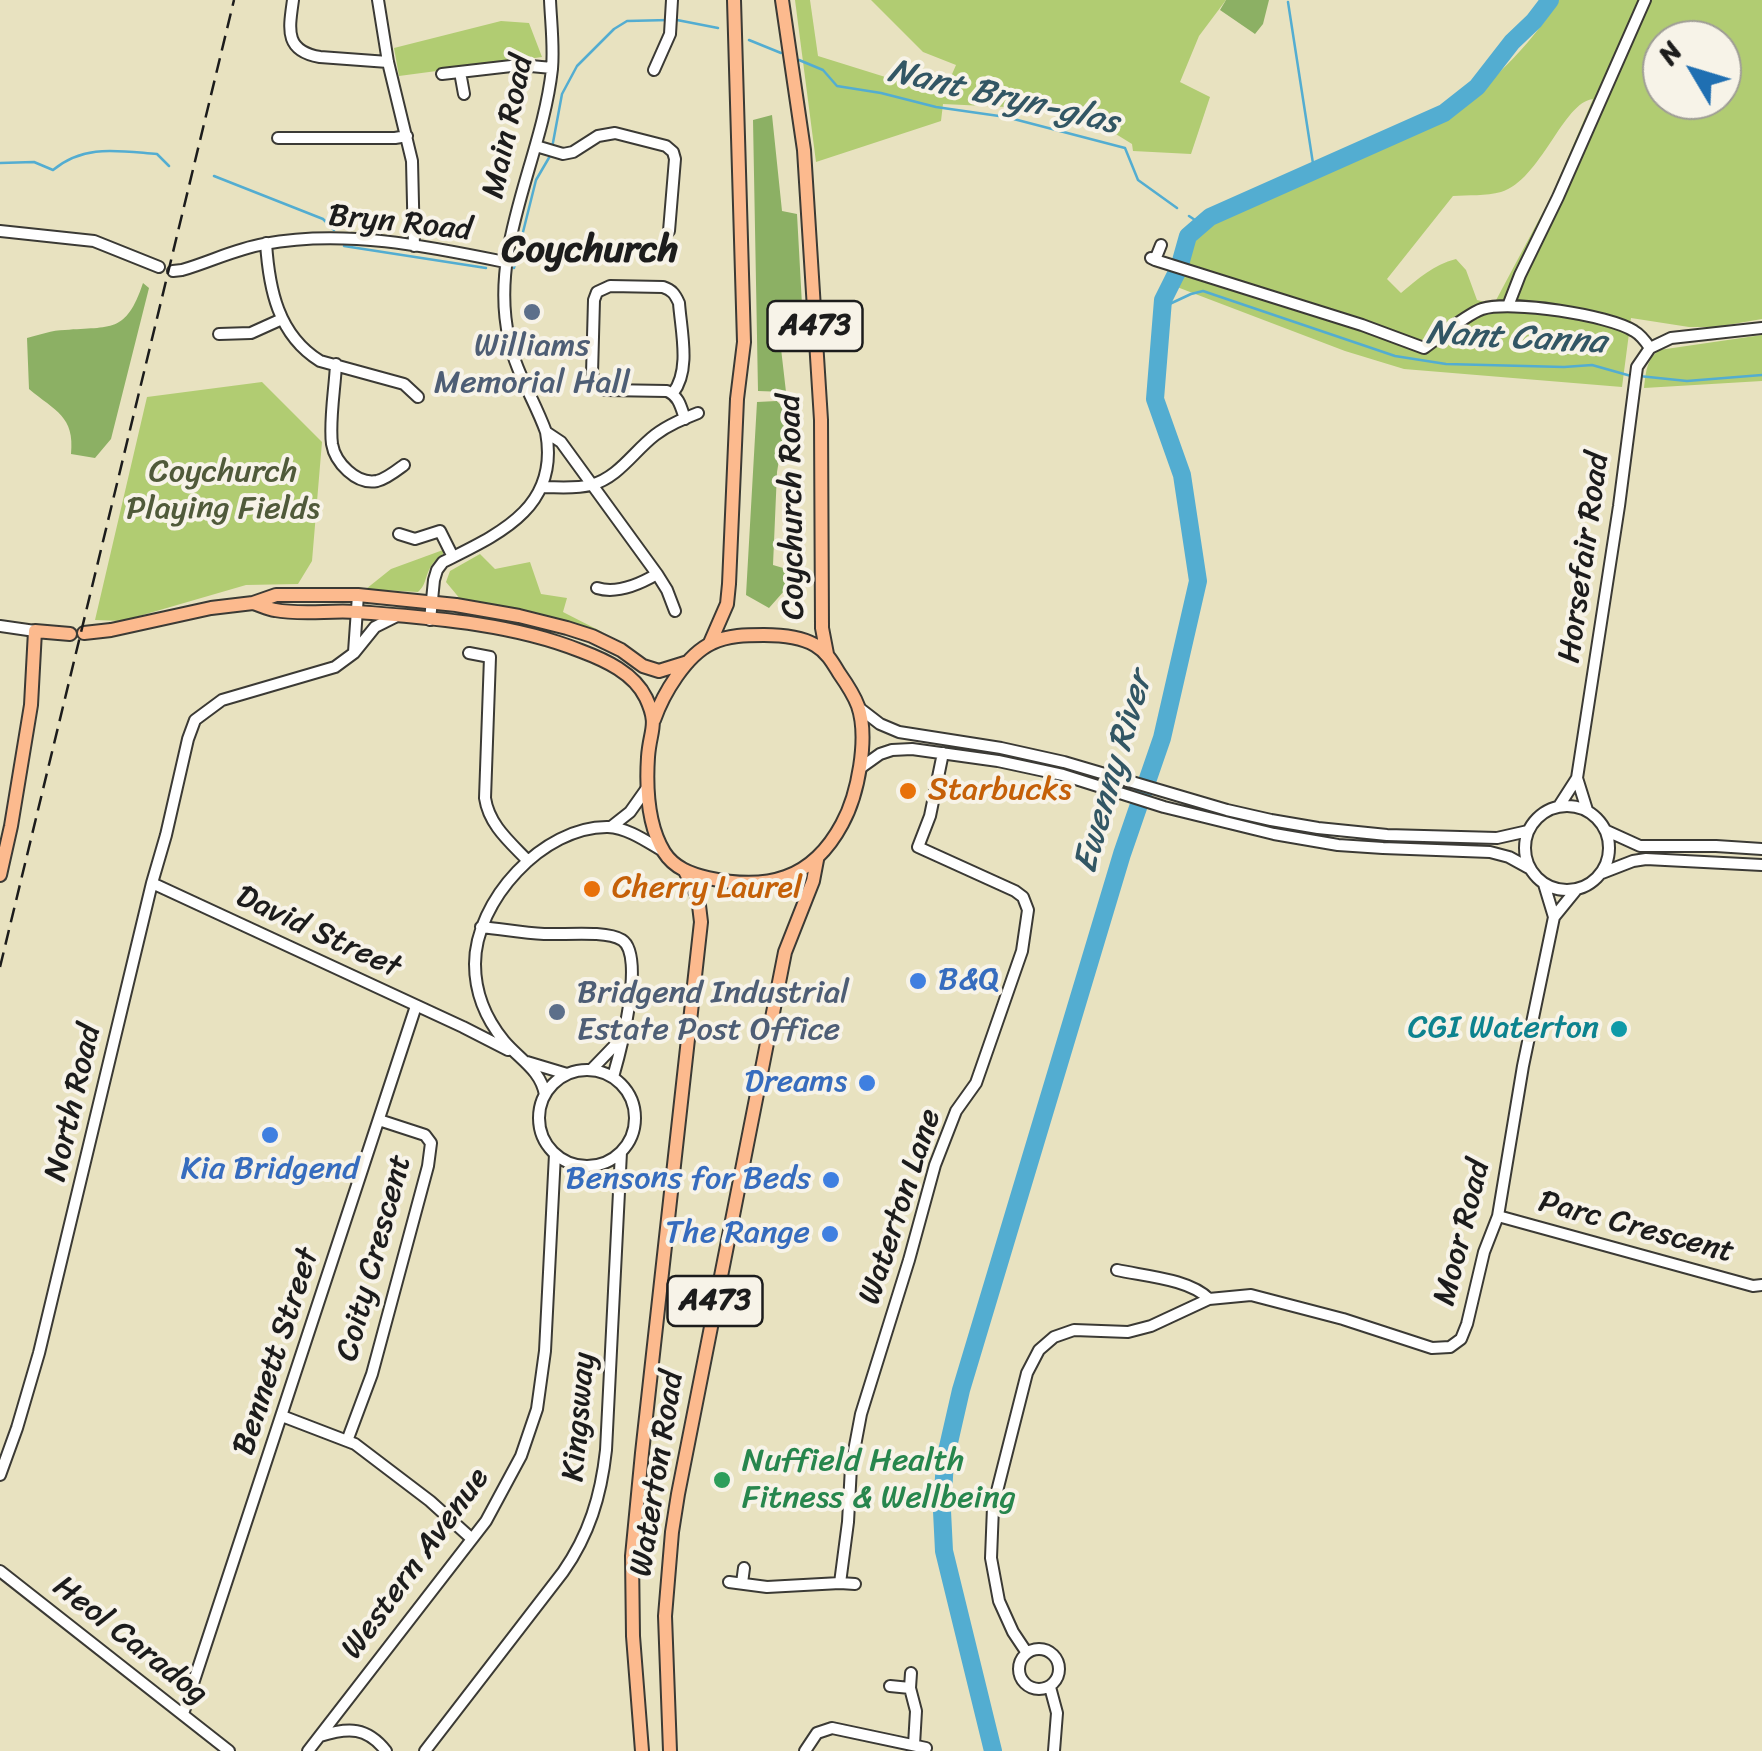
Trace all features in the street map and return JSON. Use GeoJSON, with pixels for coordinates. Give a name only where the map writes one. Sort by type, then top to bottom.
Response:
{"type":"FeatureCollection","features":[{"type":"Feature","properties":{"kind":"main road","name":"Coychurch Road"},"geometry":{"type":"LineString","coordinates":[[710,643],[727,604],[737,398],[744,342],[734,0]]}},
{"type":"Feature","properties":{"kind":"main road","name":"Coychurch Road"},"geometry":{"type":"LineString","coordinates":[[782,0],[804,150],[821,420],[822,628],[827,654]]}},
{"type":"Feature","properties":{"kind":"main road"},"geometry":{"type":"LineString","coordinates":[[0,875],[31,704],[35,631],[77,634],[111,630],[276,595],[358,595],[432,602],[567,628],[592,636],[643,666],[660,671],[688,662]]}},
{"type":"Feature","properties":{"kind":"main road"},"geometry":{"type":"LineString","coordinates":[[254,602],[274,610],[358,612],[430,620],[526,635],[579,650],[632,679],[645,696],[654,720]]}},
{"type":"Feature","properties":{"kind":"main road"},"geometry":{"type":"LineString","coordinates":[[742,636],[779,636],[814,644],[827,654],[858,706],[862,736],[859,769],[842,824],[817,860],[769,883],[726,881],[685,872],[664,852],[650,813],[648,754],[654,720],[668,688],[688,662],[710,643],[742,636]]}},
{"type":"Feature","properties":{"kind":"main road","name":"Waterton Road"},"geometry":{"type":"LineString","coordinates":[[670,1751],[665,1616],[678,1494],[785,952],[813,881],[817,860]]}},
{"type":"Feature","properties":{"kind":"main road","name":"Waterton Road"},"geometry":{"type":"LineString","coordinates":[[642,1751],[633,1636],[632,1556],[701,922],[698,897],[685,872]]}},
{"type":"Feature","properties":{"kind":"street"},"geometry":{"type":"LineString","coordinates":[[294,0],[289,29],[292,43],[299,50],[320,57],[388,62]]}},
{"type":"Feature","properties":{"kind":"street"},"geometry":{"type":"LineString","coordinates":[[378,0],[388,62],[407,136],[413,178],[414,246]]}},
{"type":"Feature","properties":{"kind":"street","name":"Main Road"},"geometry":{"type":"LineString","coordinates":[[546,432],[512,354],[504,286],[505,262],[546,149],[552,68],[550,0]]}},
{"type":"Feature","properties":{"kind":"street"},"geometry":{"type":"LineString","coordinates":[[654,70],[670,34],[672,0]]}},
{"type":"Feature","properties":{"kind":"street"},"geometry":{"type":"LineString","coordinates":[[1508,306],[1645,0]]}},
{"type":"Feature","properties":{"kind":"street"},"geometry":{"type":"LineString","coordinates":[[442,74],[520,66],[552,68]]}},
{"type":"Feature","properties":{"kind":"street"},"geometry":{"type":"LineString","coordinates":[[460,72],[464,94]]}},
{"type":"Feature","properties":{"kind":"street"},"geometry":{"type":"LineString","coordinates":[[546,149],[563,154],[573,152],[606,134],[666,146],[675,159],[669,231]]}},
{"type":"Feature","properties":{"kind":"street"},"geometry":{"type":"LineString","coordinates":[[278,138],[407,136]]}},
{"type":"Feature","properties":{"kind":"street"},"geometry":{"type":"LineString","coordinates":[[0,232],[94,241],[158,267]]}},
{"type":"Feature","properties":{"kind":"street","name":"Bryn Road"},"geometry":{"type":"LineString","coordinates":[[173,271],[266,243],[338,238],[505,262]]}},
{"type":"Feature","properties":{"kind":"street"},"geometry":{"type":"LineString","coordinates":[[266,243],[272,292],[282,319],[308,354],[320,361],[404,384],[418,397]]}},
{"type":"Feature","properties":{"kind":"street"},"geometry":{"type":"LineString","coordinates":[[1161,245],[1157,260],[1424,348],[1480,309],[1508,306],[1590,316],[1633,330],[1650,348],[1671,338],[1762,328]]}},
{"type":"Feature","properties":{"kind":"street"},"geometry":{"type":"LineString","coordinates":[[673,393],[683,369],[679,303],[673,291],[663,286],[603,288],[594,300],[594,381],[606,390],[673,393],[684,419]]}},
{"type":"Feature","properties":{"kind":"street"},"geometry":{"type":"LineString","coordinates":[[220,334],[252,333],[282,319]]}},
{"type":"Feature","properties":{"kind":"street","name":"Horsefair Road"},"geometry":{"type":"LineString","coordinates":[[1559,806],[1577,778],[1619,506],[1630,403],[1637,367],[1650,348]]}},
{"type":"Feature","properties":{"kind":"street"},"geometry":{"type":"LineString","coordinates":[[336,364],[332,441],[335,455],[356,478],[369,481],[380,480],[404,466]]}},
{"type":"Feature","properties":{"kind":"street"},"geometry":{"type":"LineString","coordinates":[[542,486],[575,488],[610,477],[655,435],[698,413]]}},
{"type":"Feature","properties":{"kind":"street"},"geometry":{"type":"LineString","coordinates":[[546,432],[561,442],[668,590],[676,610]]}},
{"type":"Feature","properties":{"kind":"street"},"geometry":{"type":"LineString","coordinates":[[430,620],[437,570],[442,562],[510,525],[535,500],[548,466],[546,432]]}},
{"type":"Feature","properties":{"kind":"street"},"geometry":{"type":"LineString","coordinates":[[398,534],[415,539],[440,530],[454,557]]}},
{"type":"Feature","properties":{"kind":"street"},"geometry":{"type":"LineString","coordinates":[[597,588],[609,592],[657,574]]}},
{"type":"Feature","properties":{"kind":"street"},"geometry":{"type":"LineString","coordinates":[[354,653],[358,595]]}},
{"type":"Feature","properties":{"kind":"street"},"geometry":{"type":"LineString","coordinates":[[354,653],[376,627],[395,617]]}},
{"type":"Feature","properties":{"kind":"street"},"geometry":{"type":"LineString","coordinates":[[0,626],[35,631]]}},
{"type":"Feature","properties":{"kind":"street","name":"North Road"},"geometry":{"type":"LineString","coordinates":[[0,1475],[39,1353],[195,720],[222,700],[335,667],[354,653]]}},
{"type":"Feature","properties":{"kind":"street"},"geometry":{"type":"LineString","coordinates":[[468,653],[490,657],[487,810],[528,861]]}},
{"type":"Feature","properties":{"kind":"street"},"geometry":{"type":"LineString","coordinates":[[858,706],[880,724],[899,732],[1064,762],[1256,816],[1318,828],[1470,838],[1497,838],[1528,831]]}},
{"type":"Feature","properties":{"kind":"street"},"geometry":{"type":"LineString","coordinates":[[859,769],[892,750],[912,749],[998,761],[1274,834],[1338,845],[1490,852],[1509,856],[1530,868]]}},
{"type":"Feature","properties":{"kind":"street","name":"Waterton Lane"},"geometry":{"type":"LineString","coordinates":[[840,1583],[850,1466],[861,1414],[935,1165],[956,1111],[976,1083],[987,1054],[1022,952],[1028,910],[1023,897],[1016,892],[918,846],[930,816],[943,754]]}},
{"type":"Feature","properties":{"kind":"street","name":"Horsefair Road"},"geometry":{"type":"LineString","coordinates":[[1577,778],[1586,810]]}},
{"type":"Feature","properties":{"kind":"street"},"geometry":{"type":"LineString","coordinates":[[611,827],[638,803],[648,786]]}},
{"type":"Feature","properties":{"kind":"street"},"geometry":{"type":"LineString","coordinates":[[1602,873],[1610,852],[1606,830],[1586,810],[1559,806],[1541,815],[1528,831],[1525,856],[1530,868],[1544,884],[1565,891],[1586,886],[1602,873],[1633,860],[1762,865]]}},
{"type":"Feature","properties":{"kind":"street"},"geometry":{"type":"LineString","coordinates":[[545,1095],[527,1062],[504,1042],[486,1014],[479,994],[476,946],[493,902],[528,861],[549,846],[593,828],[611,827],[638,836],[664,852]]}},
{"type":"Feature","properties":{"kind":"street"},"geometry":{"type":"LineString","coordinates":[[1606,830],[1640,846],[1762,850]]}},
{"type":"Feature","properties":{"kind":"street","name":"David Street"},"geometry":{"type":"LineString","coordinates":[[152,883],[516,1053]]}},
{"type":"Feature","properties":{"kind":"street","name":"Moor Road"},"geometry":{"type":"LineString","coordinates":[[1544,884],[1554,918]]}},
{"type":"Feature","properties":{"kind":"street","name":"Moor Road"},"geometry":{"type":"LineString","coordinates":[[1027,1653],[999,1601],[990,1534],[993,1507],[1027,1372],[1039,1350],[1054,1337],[1074,1330],[1128,1332],[1151,1326],[1209,1299],[1251,1295],[1432,1348],[1457,1344],[1465,1331],[1484,1252],[1498,1216],[1523,1066],[1554,918],[1576,890]]}},
{"type":"Feature","properties":{"kind":"street"},"geometry":{"type":"LineString","coordinates":[[482,927],[618,938],[628,946],[629,1015],[612,1077]]}},
{"type":"Feature","properties":{"kind":"street","name":"Bennett Street"},"geometry":{"type":"LineString","coordinates":[[184,1714],[416,1006]]}},
{"type":"Feature","properties":{"kind":"street"},"geometry":{"type":"LineString","coordinates":[[464,1027],[486,1014]]}},
{"type":"Feature","properties":{"kind":"street"},"geometry":{"type":"LineString","coordinates":[[592,1070],[625,1034]]}},
{"type":"Feature","properties":{"kind":"street"},"geometry":{"type":"LineString","coordinates":[[527,1062],[567,1074],[592,1070],[624,1086],[632,1099],[634,1128],[622,1152],[608,1161],[588,1166],[572,1162],[555,1154],[542,1134],[539,1121],[545,1095],[550,1086],[567,1074]]}},
{"type":"Feature","properties":{"kind":"street","name":"Coity Crescent"},"geometry":{"type":"LineString","coordinates":[[347,1440],[372,1374],[431,1144],[424,1134],[380,1120]]}},
{"type":"Feature","properties":{"kind":"street","name":"Kingsway"},"geometry":{"type":"LineString","coordinates":[[425,1751],[564,1572],[591,1522],[606,1450],[622,1152]]}},
{"type":"Feature","properties":{"kind":"street","name":"Western Avenue"},"geometry":{"type":"LineString","coordinates":[[308,1751],[472,1539],[512,1475],[527,1441],[537,1409],[546,1351],[555,1154]]}},
{"type":"Feature","properties":{"kind":"street","name":"Parc Crescent"},"geometry":{"type":"LineString","coordinates":[[1498,1216],[1762,1285]]}},
{"type":"Feature","properties":{"kind":"street"},"geometry":{"type":"LineString","coordinates":[[1117,1270],[1189,1286],[1209,1299]]}},
{"type":"Feature","properties":{"kind":"street"},"geometry":{"type":"LineString","coordinates":[[282,1416],[355,1444],[430,1501],[472,1539]]}},
{"type":"Feature","properties":{"kind":"street"},"geometry":{"type":"LineString","coordinates":[[742,1583],[744,1568]]}},
{"type":"Feature","properties":{"kind":"street","name":"Heol Caradog"},"geometry":{"type":"LineString","coordinates":[[0,1571],[229,1751]]}},
{"type":"Feature","properties":{"kind":"street"},"geometry":{"type":"LineString","coordinates":[[728,1582],[766,1587],[855,1584]]}},
{"type":"Feature","properties":{"kind":"street"},"geometry":{"type":"LineString","coordinates":[[1042,1649],[1055,1656],[1059,1676],[1050,1686],[1038,1690],[1026,1686],[1019,1669],[1022,1657],[1042,1649]]}},
{"type":"Feature","properties":{"kind":"street"},"geometry":{"type":"LineString","coordinates":[[805,1751],[817,1733],[826,1729],[920,1746],[911,1673]]}},
{"type":"Feature","properties":{"kind":"street"},"geometry":{"type":"LineString","coordinates":[[890,1686],[910,1688]]}},
{"type":"Feature","properties":{"kind":"street"},"geometry":{"type":"LineString","coordinates":[[1050,1686],[1058,1712],[1054,1751]]}},
{"type":"Feature","properties":{"kind":"street"},"geometry":{"type":"LineString","coordinates":[[319,1736],[343,1730],[365,1732],[386,1751]]}},
{"type":"Feature","properties":{"kind":"green space"},"geometry":{"type":"Polygon","coordinates":[[[795,0],[810,0],[818,56],[943,95],[956,65],[923,52],[871,0],[1226,0],[1199,36],[1180,82],[1210,97],[1191,154],[1133,151],[1132,144],[1085,115],[1049,109],[943,104],[941,121],[816,162],[795,0]]]}},
{"type":"Feature","properties":{"kind":"green space"},"geometry":{"type":"Polygon","coordinates":[[[1226,0],[1269,0],[1263,24],[1255,34],[1220,10],[1226,0]]]}},
{"type":"Feature","properties":{"kind":"green space"},"geometry":{"type":"Polygon","coordinates":[[[1558,0],[1762,0],[1762,319],[1689,327],[1631,318],[1622,387],[1404,369],[1345,351],[1177,287],[1196,234],[1218,218],[1440,123],[1505,67],[1535,34],[1558,0]],[[1593,99],[1572,113],[1515,185],[1501,192],[1453,196],[1387,279],[1401,293],[1433,268],[1456,259],[1466,270],[1477,300],[1494,304],[1551,197],[1593,99]]]}},
{"type":"Feature","properties":{"kind":"green space"},"geometry":{"type":"Polygon","coordinates":[[[501,21],[529,23],[542,57],[399,76],[394,48],[501,21]]]}},
{"type":"Feature","properties":{"kind":"green space"},"geometry":{"type":"Polygon","coordinates":[[[772,115],[782,211],[797,214],[803,323],[779,331],[786,392],[758,391],[753,120],[772,115]]]}},
{"type":"Feature","properties":{"kind":"green space"},"geometry":{"type":"Polygon","coordinates":[[[143,283],[149,288],[111,439],[95,458],[71,454],[66,423],[29,389],[27,338],[115,324],[130,311],[143,283]]]}},
{"type":"Feature","properties":{"kind":"green space"},"geometry":{"type":"Polygon","coordinates":[[[1762,335],[1762,381],[1644,388],[1649,362],[1659,350],[1762,335]]]}},
{"type":"Feature","properties":{"kind":"green space","name":"Coychurch Playing Fields"},"geometry":{"type":"Polygon","coordinates":[[[262,382],[322,442],[312,561],[298,584],[246,585],[122,621],[95,620],[147,397],[262,382]]]}},
{"type":"Feature","properties":{"kind":"green space"},"geometry":{"type":"Polygon","coordinates":[[[777,401],[787,412],[777,472],[773,565],[800,573],[769,608],[746,595],[757,402],[777,401]]]}},
{"type":"Feature","properties":{"kind":"green space"},"geometry":{"type":"Polygon","coordinates":[[[443,550],[418,592],[366,589],[391,569],[443,550]]]}},
{"type":"Feature","properties":{"kind":"green space"},"geometry":{"type":"Polygon","coordinates":[[[480,554],[495,569],[530,562],[541,594],[567,598],[563,612],[601,634],[461,600],[446,582],[450,571],[480,554]]]}},
{"type":"Feature","properties":{"kind":"waterway","name":"Ewenny River"},"geometry":{"type":"LineString","coordinates":[[993,1751],[944,1551],[945,1460],[961,1390],[1122,854],[1162,738],[1198,581],[1182,475],[1155,399],[1163,300],[1179,268],[1188,236],[1210,217],[1444,113],[1477,87],[1550,0]]}},
{"type":"Feature","properties":{"kind":"waterway"},"geometry":{"type":"LineString","coordinates":[[1288,2],[1314,170]]}},
{"type":"Feature","properties":{"kind":"waterway","name":"Nant Bryn-glas"},"geometry":{"type":"LineString","coordinates":[[552,148],[562,94],[577,66],[627,21],[669,20]]}},
{"type":"Feature","properties":{"kind":"waterway","name":"Nant Bryn-glas"},"geometry":{"type":"LineString","coordinates":[[677,20],[718,28]]}},
{"type":"Feature","properties":{"kind":"waterway","name":"Nant Bryn-glas"},"geometry":{"type":"LineString","coordinates":[[749,40],[781,53]]}},
{"type":"Feature","properties":{"kind":"waterway","name":"Nant Bryn-glas"},"geometry":{"type":"LineString","coordinates":[[799,60],[823,70],[837,86],[1006,117],[1125,148],[1138,180],[1177,208]]}},
{"type":"Feature","properties":{"kind":"waterway","name":"Nant Bryn-glas"},"geometry":{"type":"LineString","coordinates":[[0,163],[34,162],[53,170],[77,156],[115,151],[157,154],[169,166]]}},
{"type":"Feature","properties":{"kind":"waterway","name":"Nant Bryn-glas"},"geometry":{"type":"LineString","coordinates":[[514,268],[536,180],[550,156]]}},
{"type":"Feature","properties":{"kind":"waterway","name":"Nant Bryn-glas"},"geometry":{"type":"LineString","coordinates":[[214,176],[323,219],[334,230]]}},
{"type":"Feature","properties":{"kind":"waterway","name":"Nant Bryn-glas"},"geometry":{"type":"LineString","coordinates":[[1189,216],[1201,224]]}},
{"type":"Feature","properties":{"kind":"waterway","name":"Nant Bryn-glas"},"geometry":{"type":"LineString","coordinates":[[344,246],[486,268]]}},
{"type":"Feature","properties":{"kind":"waterway","name":"Nant Canna"},"geometry":{"type":"LineString","coordinates":[[1161,308],[1203,291],[1395,356],[1446,364],[1592,365],[1631,376]]}},
{"type":"Feature","properties":{"kind":"waterway","name":"Nant Canna"},"geometry":{"type":"LineString","coordinates":[[1639,376],[1687,381],[1762,375]]}},
{"type":"Feature","properties":{"kind":"railway"},"geometry":{"type":"LineString","coordinates":[[0,967],[234,0]]}},
{"type":"Feature","properties":{"kind":"place","name":"Williams Memorial Hall"},"geometry":{"type":"Point","coordinates":[532,312]}},
{"type":"Feature","properties":{"kind":"place","name":"Starbucks"},"geometry":{"type":"Point","coordinates":[908,791]}},
{"type":"Feature","properties":{"kind":"place","name":"Cherry Laurel"},"geometry":{"type":"Point","coordinates":[592,889]}},
{"type":"Feature","properties":{"kind":"place","name":"B&Q"},"geometry":{"type":"Point","coordinates":[918,981]}},
{"type":"Feature","properties":{"kind":"place","name":"Bridgend Industrial Estate Post Office"},"geometry":{"type":"Point","coordinates":[557,1012]}},
{"type":"Feature","properties":{"kind":"place","name":"CGI Waterton"},"geometry":{"type":"Point","coordinates":[1619,1029]}},
{"type":"Feature","properties":{"kind":"place","name":"Dreams"},"geometry":{"type":"Point","coordinates":[867,1083]}},
{"type":"Feature","properties":{"kind":"place","name":"Kia Bridgend"},"geometry":{"type":"Point","coordinates":[270,1135]}},
{"type":"Feature","properties":{"kind":"place","name":"Bensons for Beds"},"geometry":{"type":"Point","coordinates":[831,1180]}},
{"type":"Feature","properties":{"kind":"place","name":"The Range"},"geometry":{"type":"Point","coordinates":[830,1234]}},
{"type":"Feature","properties":{"kind":"place","name":"Nuffield Health Fitness & Wellbeing"},"geometry":{"type":"Point","coordinates":[722,1480]}},
{"type":"Feature","properties":{"kind":"district","name":"Coychurch"},"geometry":{"type":"Point","coordinates":[590,251]}}]}
